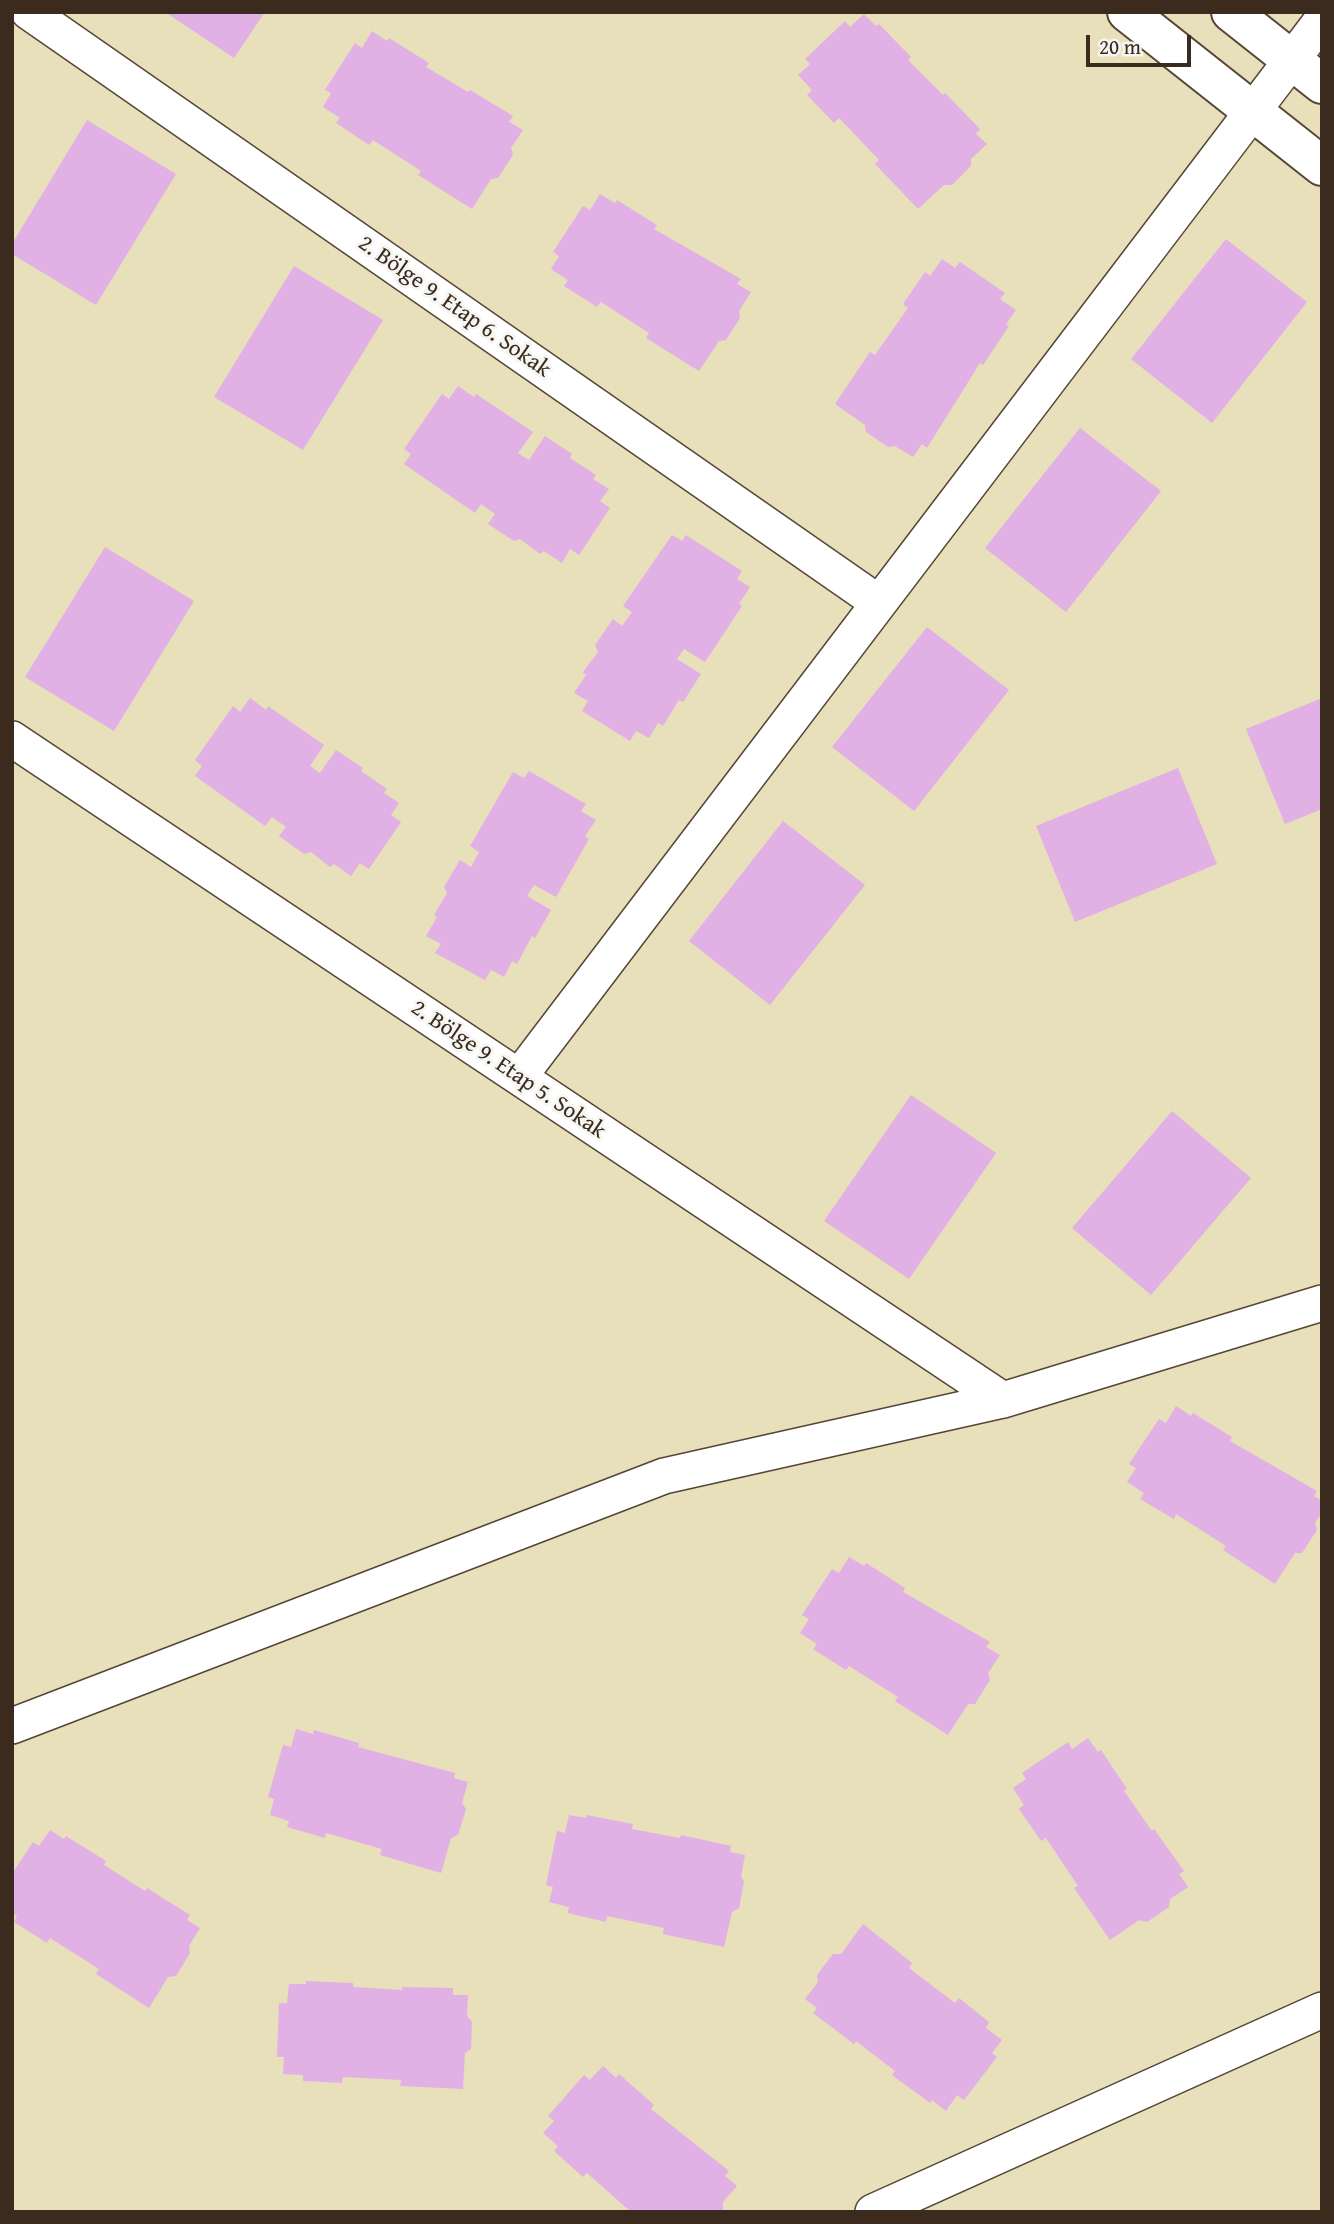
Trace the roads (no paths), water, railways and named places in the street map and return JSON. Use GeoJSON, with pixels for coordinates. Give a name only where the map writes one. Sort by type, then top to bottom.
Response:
{"type":"FeatureCollection","features":[{"type":"Feature","properties":{"kind":"main road"},"geometry":{"type":"LineString","coordinates":[[1127,12],[1322,166]]}},
{"type":"Feature","properties":{"kind":"main road"},"geometry":{"type":"LineString","coordinates":[[1231,12],[1322,84]]}},
{"type":"Feature","properties":{"kind":"street","name":"2. Bölge 9. Etap 6. Sokak"},"geometry":{"type":"LineString","coordinates":[[29,12],[879,603]]}},
{"type":"Feature","properties":{"kind":"street"},"geometry":{"type":"LineString","coordinates":[[519,1077],[1322,20]]}},
{"type":"Feature","properties":{"kind":"street","name":"2. Bölge 9. Etap 5. Sokak"},"geometry":{"type":"LineString","coordinates":[[12,740],[1003,1400]]}},
{"type":"Feature","properties":{"kind":"street"},"geometry":{"type":"LineString","coordinates":[[12,1726],[664,1476],[1003,1400],[1322,1303]]}},
{"type":"Feature","properties":{"kind":"street"},"geometry":{"type":"LineString","coordinates":[[873,2212],[1322,2010]]}}]}
